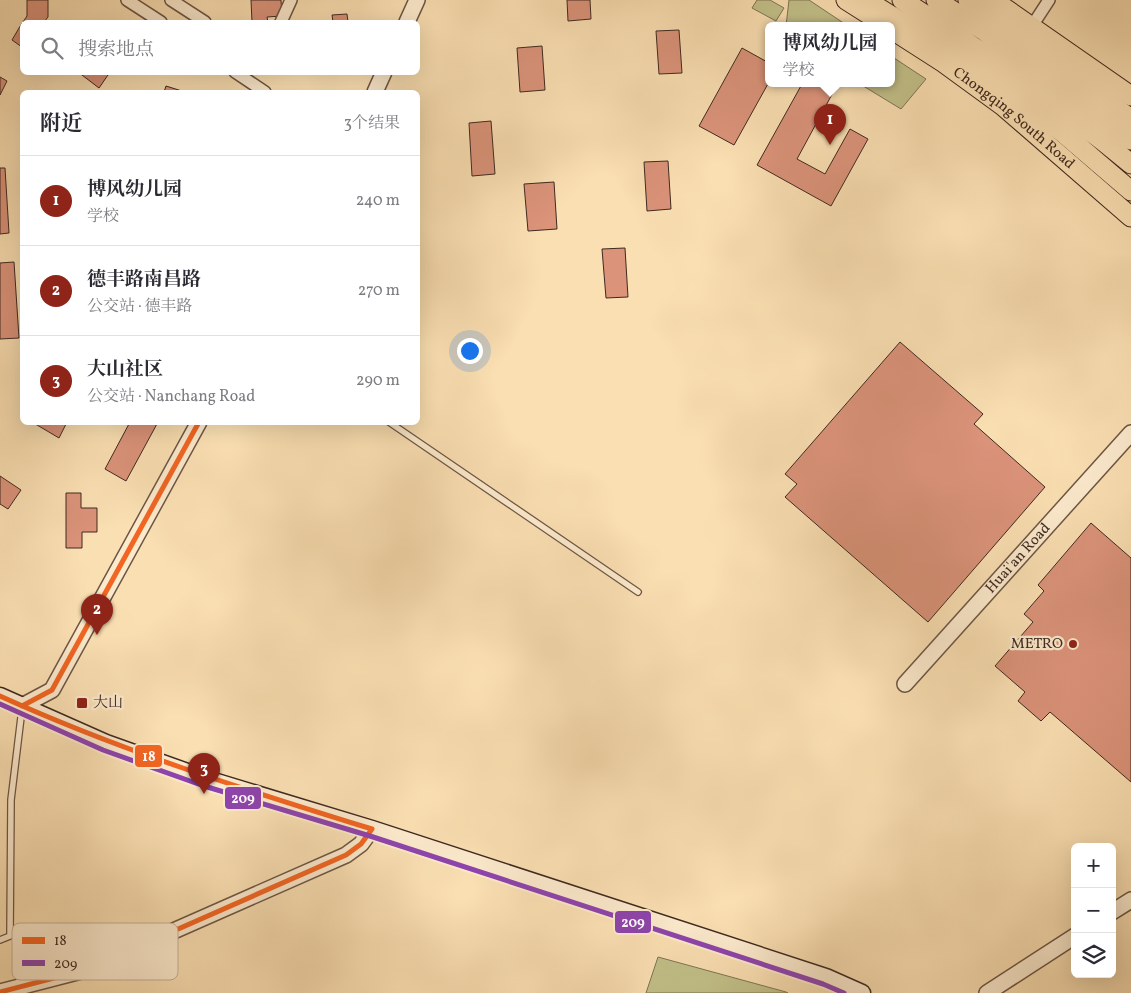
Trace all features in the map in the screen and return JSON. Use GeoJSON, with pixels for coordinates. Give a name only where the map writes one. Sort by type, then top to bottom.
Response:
{"type":"FeatureCollection","features":[{"type":"Feature","properties":{"kind":"main road"},"geometry":{"type":"LineString","coordinates":[[846,0],[881,22]]}},
{"type":"Feature","properties":{"kind":"main road"},"geometry":{"type":"LineString","coordinates":[[866,0],[954,55],[1055,127],[1131,191]]}},
{"type":"Feature","properties":{"kind":"main road"},"geometry":{"type":"LineString","coordinates":[[902,0],[972,45],[1096,135],[1131,164]]}},
{"type":"Feature","properties":{"kind":"main road"},"geometry":{"type":"LineString","coordinates":[[936,0],[983,30],[1131,140]]}},
{"type":"Feature","properties":{"kind":"main road"},"geometry":{"type":"LineString","coordinates":[[968,0],[996,18],[1131,120]]}},
{"type":"Feature","properties":{"kind":"main road"},"geometry":{"type":"LineString","coordinates":[[993,0],[1131,96]]}},
{"type":"Feature","properties":{"kind":"main road","name":"Chongqing South Road"},"geometry":{"type":"LineString","coordinates":[[895,32],[944,63],[1003,106],[1131,217]]}},
{"type":"Feature","properties":{"kind":"main road"},"geometry":{"type":"LineString","coordinates":[[0,696],[106,743],[207,779],[372,829],[826,977],[862,993]]}},
{"type":"Feature","properties":{"kind":"street"},"geometry":{"type":"LineString","coordinates":[[127,0],[158,20]]}},
{"type":"Feature","properties":{"kind":"street"},"geometry":{"type":"LineString","coordinates":[[171,0],[202,20]]}},
{"type":"Feature","properties":{"kind":"street"},"geometry":{"type":"LineString","coordinates":[[283,20],[291,0]]}},
{"type":"Feature","properties":{"kind":"street"},"geometry":{"type":"LineString","coordinates":[[408,20],[418,0]]}},
{"type":"Feature","properties":{"kind":"street"},"geometry":{"type":"LineString","coordinates":[[1032,26],[1049,0]]}},
{"type":"Feature","properties":{"kind":"street"},"geometry":{"type":"LineString","coordinates":[[240,75],[262,90]]}},
{"type":"Feature","properties":{"kind":"street"},"geometry":{"type":"LineString","coordinates":[[376,90],[383,75]]}},
{"type":"Feature","properties":{"kind":"street"},"geometry":{"type":"LineString","coordinates":[[22,706],[52,690],[197,425]]}},
{"type":"Feature","properties":{"kind":"street","name":"Huai'an Road"},"geometry":{"type":"LineString","coordinates":[[905,684],[1131,433]]}},
{"type":"Feature","properties":{"kind":"street"},"geometry":{"type":"LineString","coordinates":[[178,929],[346,855],[361,844],[372,829]]}},
{"type":"Feature","properties":{"kind":"street"},"geometry":{"type":"LineString","coordinates":[[1116,909],[1131,900]]}},
{"type":"Feature","properties":{"kind":"street"},"geometry":{"type":"LineString","coordinates":[[987,993],[1071,939]]}},
{"type":"Feature","properties":{"kind":"street"},"geometry":{"type":"LineString","coordinates":[[0,992],[46,980]]}},
{"type":"Feature","properties":{"kind":"lane"},"geometry":{"type":"LineString","coordinates":[[394,425],[638,592]]}},
{"type":"Feature","properties":{"kind":"lane"},"geometry":{"type":"LineString","coordinates":[[0,940],[10,936],[10,800],[22,706]]}},
{"type":"Feature","properties":{"kind":"shaded area"},"geometry":{"type":"Polygon","coordinates":[[[757,0],[770,0],[784,8],[776,21],[752,8],[757,0]]]}},
{"type":"Feature","properties":{"kind":"shaded area"},"geometry":{"type":"Polygon","coordinates":[[[789,0],[809,0],[842,22],[786,22],[789,0]]]}},
{"type":"Feature","properties":{"kind":"shaded area"},"geometry":{"type":"Polygon","coordinates":[[[895,59],[926,79],[901,109],[865,87],[895,87],[895,59]]]}},
{"type":"Feature","properties":{"kind":"shaded area"},"geometry":{"type":"Polygon","coordinates":[[[658,957],[786,992],[788,993],[646,993],[658,957]]]}},
{"type":"Feature","properties":{"kind":"building"},"geometry":{"type":"Polygon","coordinates":[[[27,0],[48,0],[48,17],[46,20],[24,20],[27,16],[27,0]]]}},
{"type":"Feature","properties":{"kind":"building"},"geometry":{"type":"Polygon","coordinates":[[[251,0],[281,0],[282,16],[267,17],[268,20],[252,20],[251,0]]]}},
{"type":"Feature","properties":{"kind":"building"},"geometry":{"type":"Polygon","coordinates":[[[567,0],[590,0],[591,19],[568,21],[567,0]]]}},
{"type":"Feature","properties":{"kind":"building"},"geometry":{"type":"Polygon","coordinates":[[[347,14],[348,20],[333,20],[332,15],[347,14]]]}},
{"type":"Feature","properties":{"kind":"building"},"geometry":{"type":"Polygon","coordinates":[[[20,26],[20,46],[12,40],[20,26]]]}},
{"type":"Feature","properties":{"kind":"building"},"geometry":{"type":"Polygon","coordinates":[[[679,30],[682,73],[659,74],[656,31],[679,30]]]}},
{"type":"Feature","properties":{"kind":"building"},"geometry":{"type":"Polygon","coordinates":[[[542,46],[545,90],[520,92],[517,48],[542,46]]]}},
{"type":"Feature","properties":{"kind":"building"},"geometry":{"type":"Polygon","coordinates":[[[742,48],[765,61],[766,87],[734,145],[699,126],[742,48]]]}},
{"type":"Feature","properties":{"kind":"building"},"geometry":{"type":"Polygon","coordinates":[[[82,75],[108,75],[99,88],[82,75]]]}},
{"type":"Feature","properties":{"kind":"building"},"geometry":{"type":"Polygon","coordinates":[[[0,77],[7,81],[0,95],[0,77]]]}},
{"type":"Feature","properties":{"kind":"building"},"geometry":{"type":"Polygon","coordinates":[[[166,86],[179,90],[165,90],[166,86]]]}},
{"type":"Feature","properties":{"kind":"building"},"geometry":{"type":"Polygon","coordinates":[[[800,87],[836,87],[797,159],[825,174],[850,129],[868,139],[831,206],[757,165],[800,87]]]}},
{"type":"Feature","properties":{"kind":"building"},"geometry":{"type":"Polygon","coordinates":[[[491,121],[495,174],[472,176],[469,123],[491,121]]]}},
{"type":"Feature","properties":{"kind":"building"},"geometry":{"type":"Polygon","coordinates":[[[668,161],[671,209],[647,211],[644,162],[668,161]]]}},
{"type":"Feature","properties":{"kind":"building"},"geometry":{"type":"Polygon","coordinates":[[[0,168],[5,168],[9,233],[0,234],[0,168]]]}},
{"type":"Feature","properties":{"kind":"building"},"geometry":{"type":"Polygon","coordinates":[[[554,182],[557,229],[528,231],[524,184],[554,182]]]}},
{"type":"Feature","properties":{"kind":"building"},"geometry":{"type":"Polygon","coordinates":[[[625,248],[628,297],[606,298],[602,249],[625,248]]]}},
{"type":"Feature","properties":{"kind":"building"},"geometry":{"type":"Polygon","coordinates":[[[14,262],[19,338],[0,339],[0,263],[14,262]]]}},
{"type":"Feature","properties":{"kind":"building"},"geometry":{"type":"Polygon","coordinates":[[[900,342],[983,414],[974,424],[1045,487],[928,622],[785,497],[797,484],[785,474],[900,342]]]}},
{"type":"Feature","properties":{"kind":"building"},"geometry":{"type":"Polygon","coordinates":[[[37,425],[66,425],[59,438],[37,425]]]}},
{"type":"Feature","properties":{"kind":"building"},"geometry":{"type":"Polygon","coordinates":[[[128,425],[156,425],[126,481],[105,469],[128,425]]]}},
{"type":"Feature","properties":{"kind":"building"},"geometry":{"type":"Polygon","coordinates":[[[0,476],[21,490],[8,509],[0,504],[0,476]]]}},
{"type":"Feature","properties":{"kind":"building"},"geometry":{"type":"Polygon","coordinates":[[[66,493],[81,493],[81,508],[97,508],[97,532],[82,532],[82,548],[66,548],[66,493]]]}},
{"type":"Feature","properties":{"kind":"building","name":"METRO"},"geometry":{"type":"Polygon","coordinates":[[[1091,523],[1131,558],[1131,782],[1050,712],[1041,721],[1018,701],[1025,692],[995,666],[1033,622],[1024,614],[1044,591],[1038,585],[1091,523]]]}},
{"type":"Feature","properties":{"kind":"transit line","name":"18"},"geometry":{"type":"LineString","coordinates":[[22,706],[52,690],[197,425]]}},
{"type":"Feature","properties":{"kind":"transit line","name":"18"},"geometry":{"type":"LineString","coordinates":[[0,696],[138,752],[372,829]]}},
{"type":"Feature","properties":{"kind":"transit line","name":"209"},"geometry":{"type":"LineString","coordinates":[[0,704],[103,750],[204,786],[370,836],[823,984],[844,993]]}},
{"type":"Feature","properties":{"kind":"transit line","name":"18"},"geometry":{"type":"LineString","coordinates":[[178,929],[346,855],[361,844],[372,829]]}},
{"type":"Feature","properties":{"kind":"transit line","name":"18"},"geometry":{"type":"LineString","coordinates":[[0,992],[46,980]]}},
{"type":"Feature","properties":{"kind":"place","name":"博风幼儿园"},"geometry":{"type":"Point","coordinates":[830,145]}},
{"type":"Feature","properties":{"kind":"place","name":"德丰路南昌路"},"geometry":{"type":"Point","coordinates":[97,635]}},
{"type":"Feature","properties":{"kind":"place","name":"METRO"},"geometry":{"type":"Point","coordinates":[1073,644]}},
{"type":"Feature","properties":{"kind":"place","name":"大山"},"geometry":{"type":"Point","coordinates":[82,703]}},
{"type":"Feature","properties":{"kind":"place","name":"大山社区"},"geometry":{"type":"Point","coordinates":[204,794]}}]}
